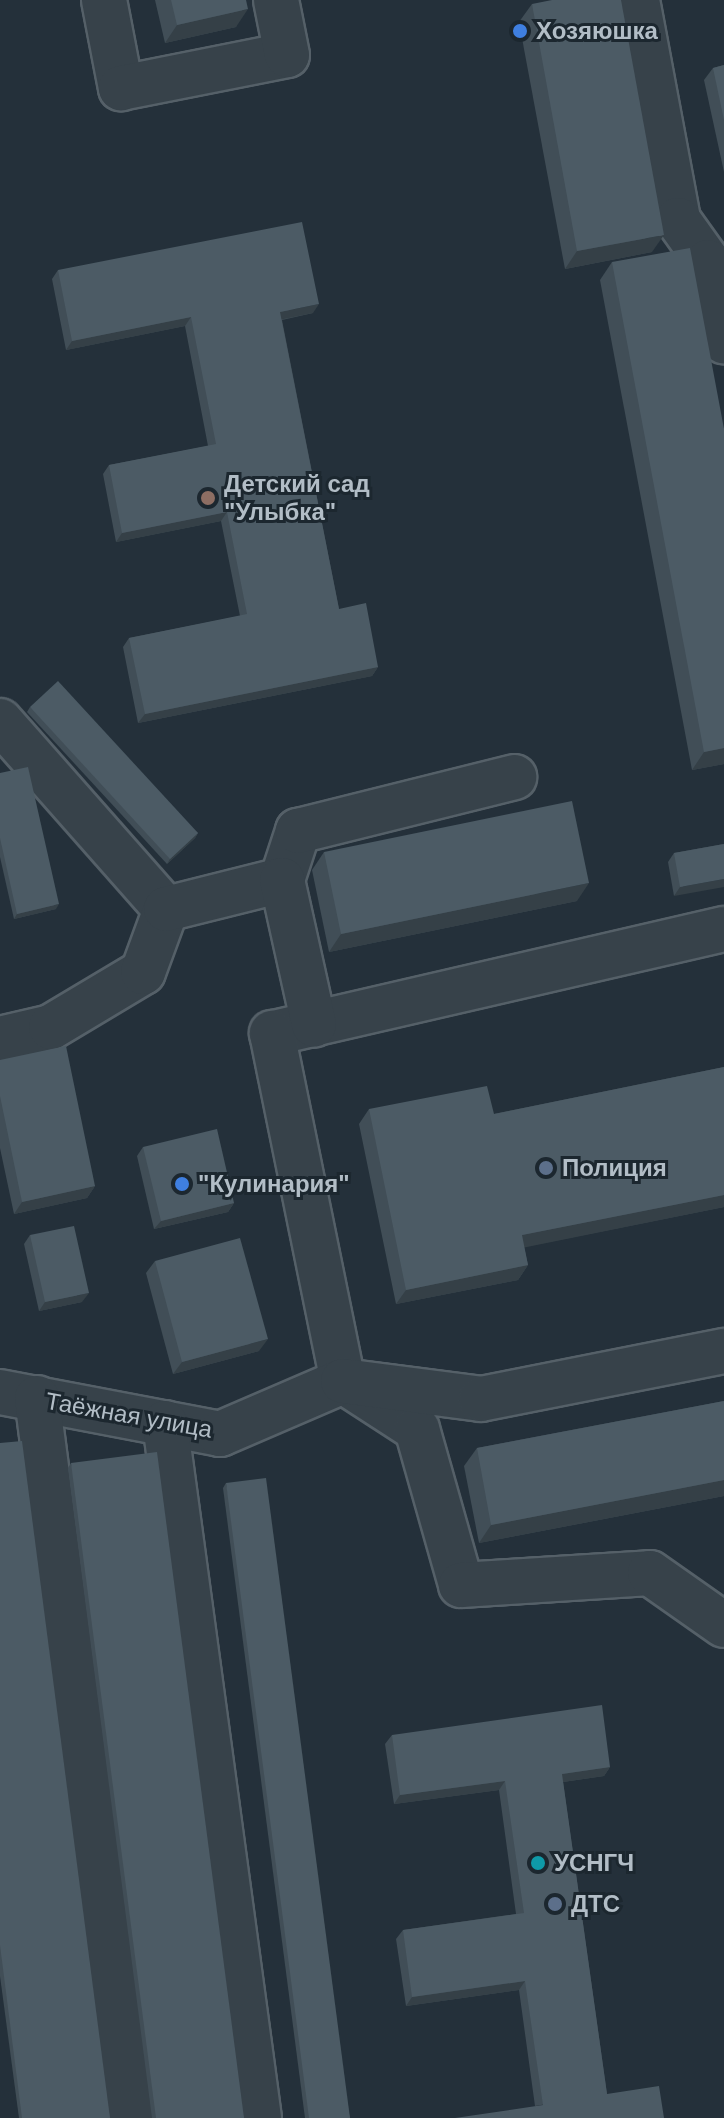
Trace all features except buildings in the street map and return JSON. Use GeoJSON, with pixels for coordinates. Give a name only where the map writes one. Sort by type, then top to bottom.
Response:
{"type":"FeatureCollection","features":[{"type":"Feature","properties":{"kind":"street"},"geometry":{"type":"LineString","coordinates":[[104,0],[121,88],[287,55],[276,0]]}},
{"type":"Feature","properties":{"kind":"street"},"geometry":{"type":"LineString","coordinates":[[637,0],[678,220],[708,262],[724,341]]}},
{"type":"Feature","properties":{"kind":"street"},"geometry":{"type":"LineString","coordinates":[[0,721],[166,909]]}},
{"type":"Feature","properties":{"kind":"street"},"geometry":{"type":"LineString","coordinates":[[314,1024],[282,880],[298,831],[514,777]]}},
{"type":"Feature","properties":{"kind":"street"},"geometry":{"type":"LineString","coordinates":[[166,909],[282,880]]}},
{"type":"Feature","properties":{"kind":"street"},"geometry":{"type":"LineString","coordinates":[[0,1039],[51,1027],[143,972],[166,909]]}},
{"type":"Feature","properties":{"kind":"street"},"geometry":{"type":"LineString","coordinates":[[724,929],[272,1033],[343,1381],[417,1429],[461,1585],[650,1573],[724,1625]]}},
{"type":"Feature","properties":{"kind":"street"},"geometry":{"type":"LineString","coordinates":[[343,1381],[481,1399],[724,1351]]}},
{"type":"Feature","properties":{"kind":"street","name":"Таёжная улица"},"geometry":{"type":"LineString","coordinates":[[19,1395],[220,1434],[343,1381]]}},
{"type":"Feature","properties":{"kind":"street"},"geometry":{"type":"LineString","coordinates":[[19,1395],[131,2118]]}},
{"type":"Feature","properties":{"kind":"street"},"geometry":{"type":"LineString","coordinates":[[165,1423],[259,2118]]}},
{"type":"Feature","properties":{"kind":"place","name":"Хозяюшка"},"geometry":{"type":"Point","coordinates":[520,31]}},
{"type":"Feature","properties":{"kind":"place","name":"Детский сад \"Улыбка\""},"geometry":{"type":"Point","coordinates":[208,498]}},
{"type":"Feature","properties":{"kind":"place","name":"Полиция"},"geometry":{"type":"Point","coordinates":[546,1168]}},
{"type":"Feature","properties":{"kind":"place","name":"\"Кулинария\""},"geometry":{"type":"Point","coordinates":[182,1184]}},
{"type":"Feature","properties":{"kind":"place","name":"УСНГЧ"},"geometry":{"type":"Point","coordinates":[538,1863]}},
{"type":"Feature","properties":{"kind":"place","name":"ДТС"},"geometry":{"type":"Point","coordinates":[555,1904]}}]}
